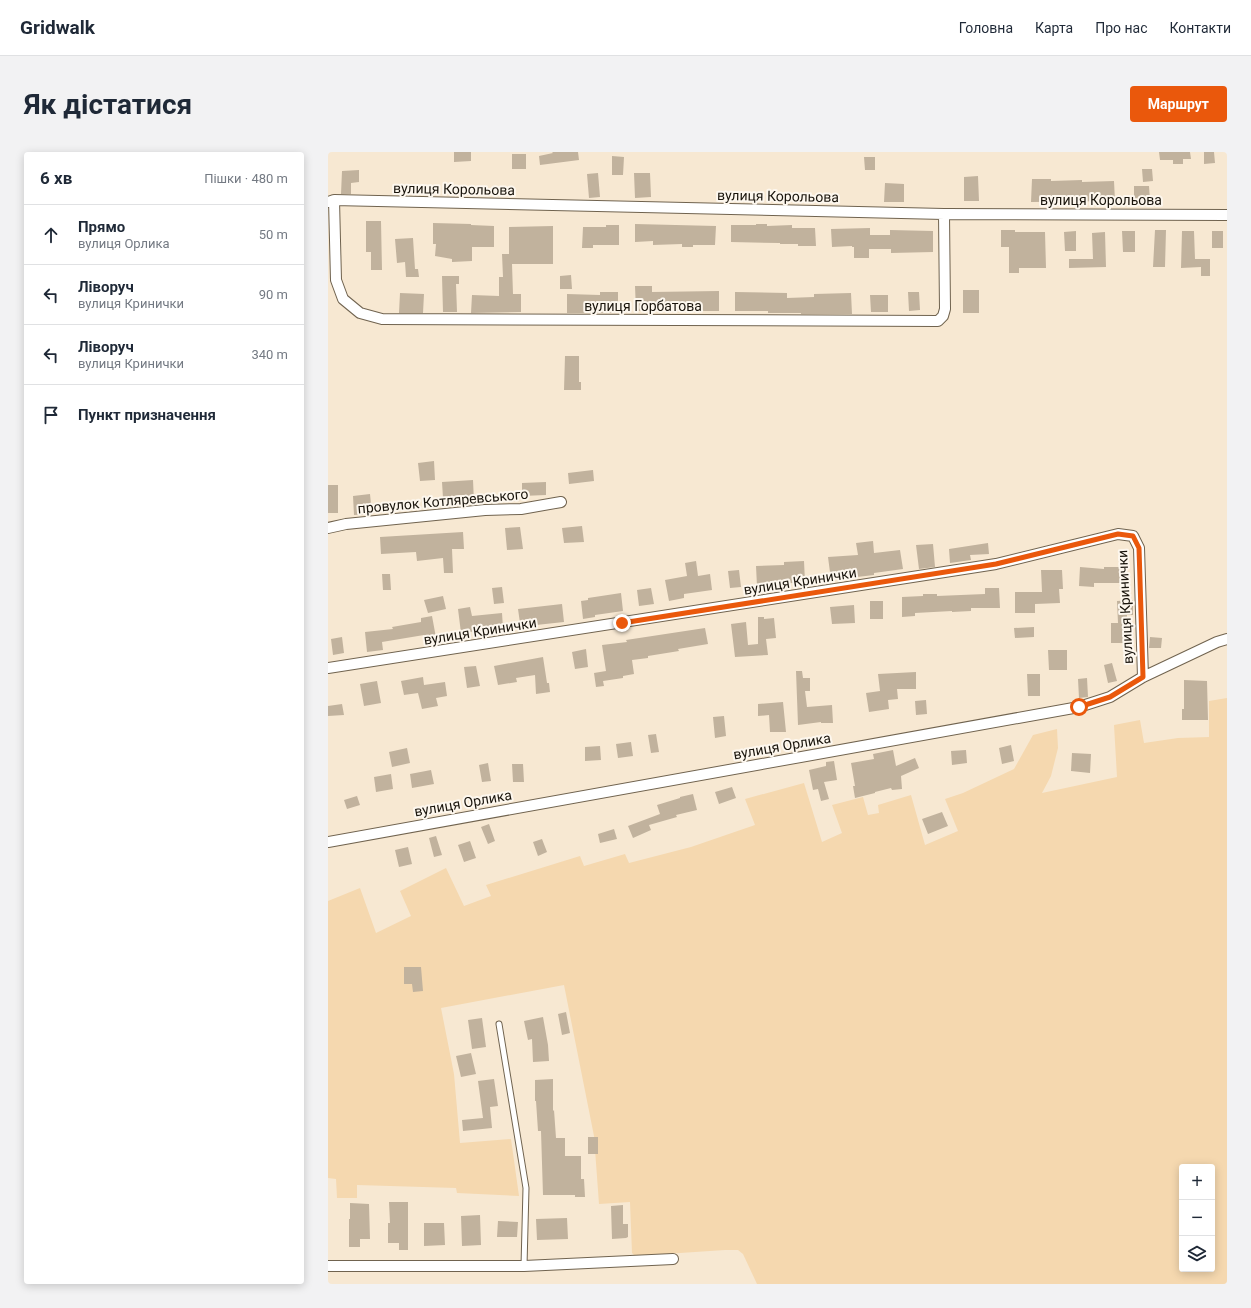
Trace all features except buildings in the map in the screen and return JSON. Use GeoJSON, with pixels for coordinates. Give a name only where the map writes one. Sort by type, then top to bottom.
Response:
{"type":"FeatureCollection","features":[{"type":"Feature","properties":{"kind":"street","name":"вулиця Корольова"},"geometry":{"type":"LineString","coordinates":[[331,201],[944,214],[1227,215]]}},
{"type":"Feature","properties":{"kind":"street","name":"вулиця Горбатова"},"geometry":{"type":"LineString","coordinates":[[331,201],[336,280],[343,299],[360,312],[382,319],[938,321],[944,316],[945,309],[944,214]]}},
{"type":"Feature","properties":{"kind":"street","name":"провулок Котляревського"},"geometry":{"type":"LineString","coordinates":[[328,528],[346,524],[484,510],[521,509],[561,502]]}},
{"type":"Feature","properties":{"kind":"street","name":"вулиця Кринички"},"geometry":{"type":"LineString","coordinates":[[328,668],[996,564],[1118,534],[1133,536],[1139,548],[1143,677]]}},
{"type":"Feature","properties":{"kind":"street","name":"вулиця Орлика"},"geometry":{"type":"LineString","coordinates":[[328,842],[1079,707],[1110,697],[1143,677],[1216,642],[1227,639]]}},
{"type":"Feature","properties":{"kind":"street"},"geometry":{"type":"LineString","coordinates":[[328,1266],[524,1266],[673,1259]]}},
{"type":"Feature","properties":{"kind":"lane"},"geometry":{"type":"LineString","coordinates":[[499,1024],[526,1188],[524,1266]]}},
{"type":"Feature","properties":{"kind":"shaded area"},"geometry":{"type":"Polygon","coordinates":[[[1227,698],[1227,1284],[757,1284],[743,1254],[738,1250],[635,1256],[632,1253],[630,1202],[599,1204],[594,1136],[564,985],[441,1008],[454,1074],[460,1143],[511,1139],[519,1196],[457,1193],[456,1188],[357,1185],[357,1198],[337,1198],[336,1179],[328,1178],[328,901],[360,888],[376,933],[411,916],[400,891],[446,868],[464,906],[491,896],[486,885],[580,856],[584,866],[625,854],[629,863],[691,847],[755,825],[745,799],[804,783],[822,842],[842,833],[832,805],[863,797],[868,815],[879,813],[878,805],[911,795],[925,845],[958,831],[945,799],[963,793],[1014,769],[1033,735],[1057,729],[1058,748],[1051,776],[1042,793],[1117,777],[1114,725],[1140,720],[1144,743],[1178,738],[1209,737],[1209,701],[1227,698]]]}},
{"type":"Feature","properties":{"kind":"route"},"geometry":{"type":"LineString","coordinates":[[622,623],[996,564],[1118,534],[1133,536],[1139,548],[1143,677],[1110,697],[1079,707]]}}]}
